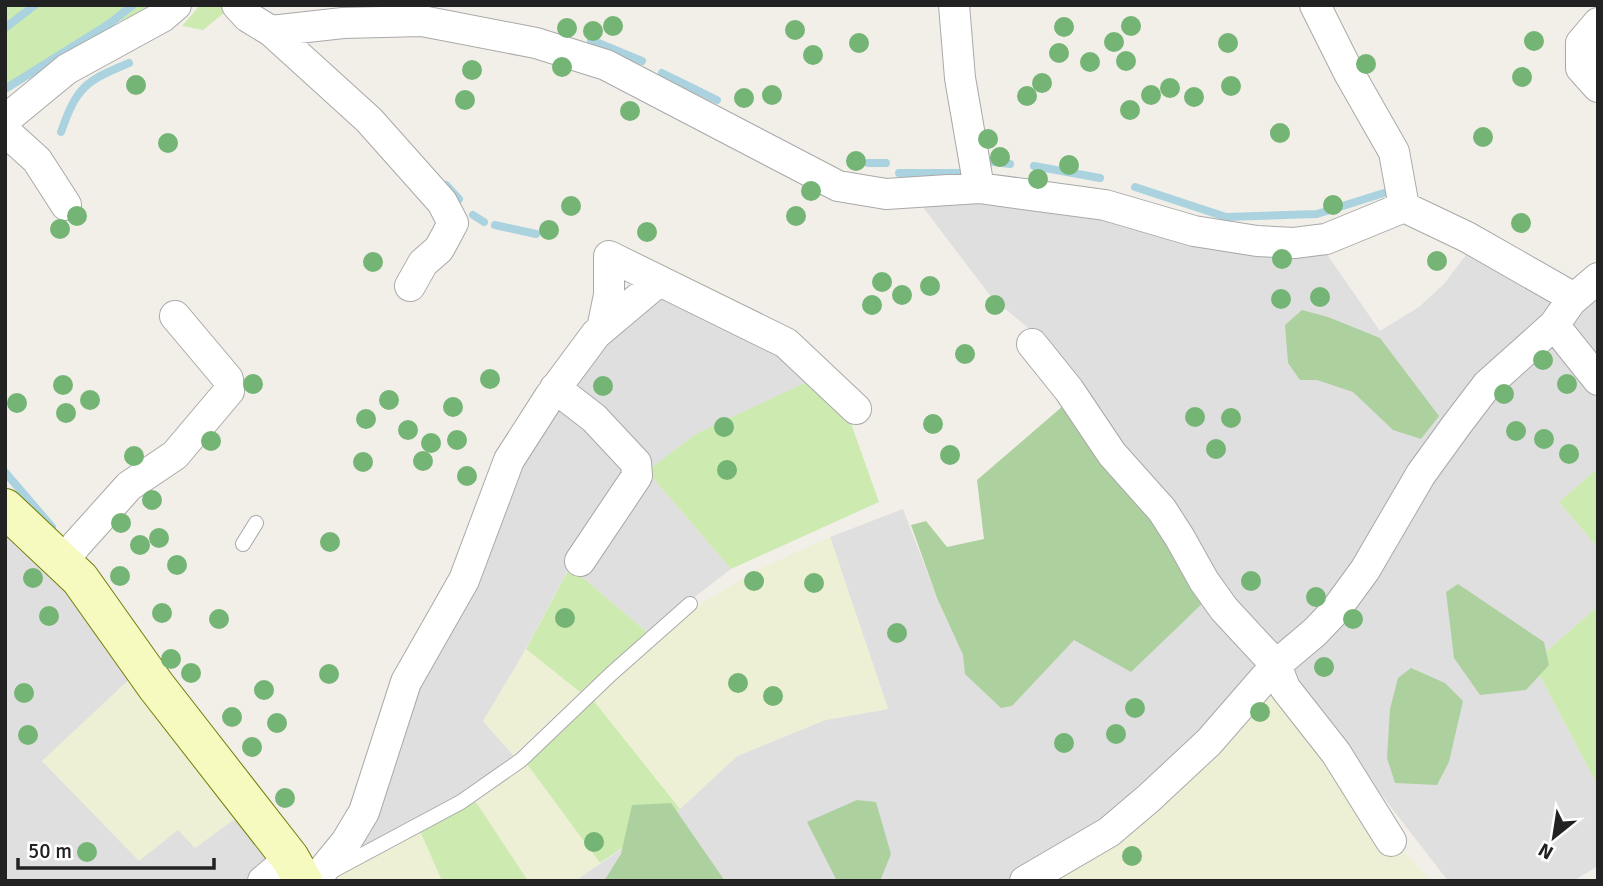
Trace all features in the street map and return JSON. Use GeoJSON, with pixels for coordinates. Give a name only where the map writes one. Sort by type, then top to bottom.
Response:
{"type":"FeatureCollection","features":[{"type":"Feature","properties":{"kind":"street"},"geometry":{"type":"LineString","coordinates":[[5,120],[67,69],[162,17],[176,5]]}},
{"type":"Feature","properties":{"kind":"street"},"geometry":{"type":"LineString","coordinates":[[237,5],[271,31],[369,120],[442,202],[453,223],[439,249],[423,263],[410,286]]}},
{"type":"Feature","properties":{"kind":"street"},"geometry":{"type":"LineString","coordinates":[[954,5],[960,78],[979,188]]}},
{"type":"Feature","properties":{"kind":"street"},"geometry":{"type":"LineString","coordinates":[[1315,5],[1349,73],[1394,152],[1404,206]]}},
{"type":"Feature","properties":{"kind":"street"},"geometry":{"type":"LineString","coordinates":[[271,31],[343,23],[422,21],[536,43],[606,65],[838,186],[886,194],[979,188],[1104,205],[1194,232],[1257,242],[1294,243],[1326,239],[1404,206],[1467,237],[1574,298]]}},
{"type":"Feature","properties":{"kind":"street"},"geometry":{"type":"LineString","coordinates":[[1598,23],[1581,43],[1581,68],[1598,87]]}},
{"type":"Feature","properties":{"kind":"street"},"geometry":{"type":"LineString","coordinates":[[5,131],[37,160],[66,205]]}},
{"type":"Feature","properties":{"kind":"street"},"geometry":{"type":"LineString","coordinates":[[602,329],[609,295],[609,256],[786,343],[856,409]]}},
{"type":"Feature","properties":{"kind":"street"},"geometry":{"type":"LineString","coordinates":[[1025,881],[1109,832],[1139,807],[1209,741],[1276,665],[1335,611],[1365,570],[1420,474],[1488,385],[1554,325],[1574,298],[1598,278]]}},
{"type":"Feature","properties":{"kind":"street"},"geometry":{"type":"LineString","coordinates":[[5,508],[80,579],[297,876],[346,842],[364,812],[406,682],[464,580],[509,460],[555,388],[602,329],[659,281]]}},
{"type":"Feature","properties":{"kind":"street"},"geometry":{"type":"LineString","coordinates":[[63,563],[129,486],[175,455],[221,403],[229,390],[228,379],[175,316]]}},
{"type":"Feature","properties":{"kind":"street"},"geometry":{"type":"LineString","coordinates":[[1554,325],[1598,380]]}},
{"type":"Feature","properties":{"kind":"street"},"geometry":{"type":"LineString","coordinates":[[1032,344],[1069,390],[1112,454],[1162,510],[1224,609],[1276,665],[1285,688],[1336,753],[1391,841]]}},
{"type":"Feature","properties":{"kind":"street"},"geometry":{"type":"LineString","coordinates":[[555,388],[594,418],[636,463],[637,476],[580,561]]}},
{"type":"Feature","properties":{"kind":"lane"},"geometry":{"type":"LineString","coordinates":[[243,544],[256,523]]}},
{"type":"Feature","properties":{"kind":"lane"},"geometry":{"type":"LineString","coordinates":[[297,876],[461,802],[521,760],[611,674],[690,604]]}},
{"type":"Feature","properties":{"kind":"shaded area"},"geometry":{"type":"Polygon","coordinates":[[[971,188],[1315,237],[1380,331],[1419,307],[1444,284],[1475,243],[1558,303],[1314,625],[1275,653],[1037,335],[992,298],[916,198],[971,188]]]}},
{"type":"Feature","properties":{"kind":"shaded area"},"geometry":{"type":"Polygon","coordinates":[[[1598,280],[1598,367],[1569,331],[1575,311],[1598,280]]]}},
{"type":"Feature","properties":{"kind":"shaded area"},"geometry":{"type":"Polygon","coordinates":[[[661,286],[832,370],[648,472],[731,569],[648,633],[577,573],[647,471],[562,389],[661,286]]]}},
{"type":"Feature","properties":{"kind":"shaded area"},"geometry":{"type":"Polygon","coordinates":[[[1555,340],[1598,401],[1598,468],[1559,502],[1598,548],[1598,606],[1533,663],[1598,786],[1598,866],[1573,881],[1448,881],[1282,666],[1452,432],[1555,340]]]}},
{"type":"Feature","properties":{"kind":"shaded area"},"geometry":{"type":"Polygon","coordinates":[[[557,397],[631,467],[573,561],[504,689],[483,721],[513,755],[470,789],[340,859],[410,679],[557,397]]]}},
{"type":"Feature","properties":{"kind":"shaded area"},"geometry":{"type":"Polygon","coordinates":[[[903,509],[937,598],[963,655],[1088,608],[1206,600],[1266,664],[1107,825],[1012,881],[575,881],[680,809],[737,756],[825,720],[888,709],[830,537],[903,509]]]}},
{"type":"Feature","properties":{"kind":"shaded area"},"geometry":{"type":"Polygon","coordinates":[[[5,513],[133,676],[42,762],[178,830],[239,816],[292,881],[5,881],[5,513]]]}},
{"type":"Feature","properties":{"kind":"green space"},"geometry":{"type":"Polygon","coordinates":[[[5,5],[149,5],[133,18],[109,24],[5,89],[5,5]]]}},
{"type":"Feature","properties":{"kind":"green space"},"geometry":{"type":"Polygon","coordinates":[[[200,5],[234,5],[203,30],[182,26],[200,5]]]}},
{"type":"Feature","properties":{"kind":"green space"},"geometry":{"type":"Polygon","coordinates":[[[1302,310],[1328,317],[1380,338],[1439,416],[1421,439],[1393,430],[1353,392],[1317,380],[1300,380],[1288,363],[1285,325],[1302,310]]]}},
{"type":"Feature","properties":{"kind":"green space"},"geometry":{"type":"Polygon","coordinates":[[[832,370],[879,502],[731,569],[647,471],[696,434],[832,370]]]}},
{"type":"Feature","properties":{"kind":"green space"},"geometry":{"type":"Polygon","coordinates":[[[1071,399],[1168,523],[1206,600],[1131,672],[1074,640],[1012,706],[1001,708],[965,674],[963,655],[937,598],[911,525],[926,521],[947,547],[984,539],[977,480],[1071,399]]]}},
{"type":"Feature","properties":{"kind":"green space"},"geometry":{"type":"Polygon","coordinates":[[[1598,468],[1598,548],[1559,502],[1598,468]]]}},
{"type":"Feature","properties":{"kind":"green space"},"geometry":{"type":"Polygon","coordinates":[[[830,537],[888,709],[825,720],[737,756],[680,809],[593,700],[702,603],[759,569],[830,537]]]}},
{"type":"Feature","properties":{"kind":"green space"},"geometry":{"type":"Polygon","coordinates":[[[570,567],[648,633],[580,692],[526,649],[570,567]]]}},
{"type":"Feature","properties":{"kind":"green space"},"geometry":{"type":"Polygon","coordinates":[[[1458,584],[1544,642],[1549,665],[1526,690],[1480,695],[1454,658],[1446,592],[1458,584]]]}},
{"type":"Feature","properties":{"kind":"green space"},"geometry":{"type":"Polygon","coordinates":[[[1598,606],[1598,786],[1533,663],[1598,606]]]}},
{"type":"Feature","properties":{"kind":"green space"},"geometry":{"type":"Polygon","coordinates":[[[526,649],[580,692],[513,755],[483,721],[526,649]]]}},
{"type":"Feature","properties":{"kind":"green space"},"geometry":{"type":"Polygon","coordinates":[[[1411,668],[1445,683],[1463,701],[1449,762],[1437,785],[1395,783],[1387,758],[1390,709],[1398,678],[1411,668]]]}},
{"type":"Feature","properties":{"kind":"green space"},"geometry":{"type":"Polygon","coordinates":[[[133,676],[239,816],[195,848],[178,830],[139,861],[42,761],[133,676]]]}},
{"type":"Feature","properties":{"kind":"green space"},"geometry":{"type":"Polygon","coordinates":[[[1268,680],[1326,761],[1430,881],[1038,881],[1268,680]]]}},
{"type":"Feature","properties":{"kind":"green space"},"geometry":{"type":"Polygon","coordinates":[[[593,700],[680,809],[600,863],[527,764],[593,700]]]}},
{"type":"Feature","properties":{"kind":"green space"},"geometry":{"type":"Polygon","coordinates":[[[527,764],[600,863],[575,881],[528,881],[476,802],[527,764]]]}},
{"type":"Feature","properties":{"kind":"green space"},"geometry":{"type":"Polygon","coordinates":[[[857,800],[876,802],[891,854],[880,881],[837,881],[807,822],[857,800]]]}},
{"type":"Feature","properties":{"kind":"green space"},"geometry":{"type":"Polygon","coordinates":[[[476,802],[528,881],[442,881],[420,831],[476,802]]]}},
{"type":"Feature","properties":{"kind":"green space"},"geometry":{"type":"Polygon","coordinates":[[[671,803],[725,881],[604,881],[621,854],[632,805],[671,803]]]}},
{"type":"Feature","properties":{"kind":"green space"},"geometry":{"type":"Polygon","coordinates":[[[420,831],[442,881],[325,881],[420,831]]]}},
{"type":"Feature","properties":{"kind":"waterway"},"geometry":{"type":"LineString","coordinates":[[5,28],[35,5]]}},
{"type":"Feature","properties":{"kind":"waterway"},"geometry":{"type":"LineString","coordinates":[[5,89],[109,24],[133,5]]}},
{"type":"Feature","properties":{"kind":"waterway"},"geometry":{"type":"LineString","coordinates":[[591,40],[642,61]]}},
{"type":"Feature","properties":{"kind":"waterway"},"geometry":{"type":"LineString","coordinates":[[61,132],[72,104],[85,87],[102,75],[129,63]]}},
{"type":"Feature","properties":{"kind":"waterway"},"geometry":{"type":"LineString","coordinates":[[662,73],[717,100]]}},
{"type":"Feature","properties":{"kind":"waterway"},"geometry":{"type":"LineString","coordinates":[[985,161],[1010,164]]}},
{"type":"Feature","properties":{"kind":"waterway"},"geometry":{"type":"LineString","coordinates":[[868,163],[886,163]]}},
{"type":"Feature","properties":{"kind":"waterway"},"geometry":{"type":"LineString","coordinates":[[1034,166],[1100,178]]}},
{"type":"Feature","properties":{"kind":"waterway"},"geometry":{"type":"LineString","coordinates":[[899,173],[968,173]]}},
{"type":"Feature","properties":{"kind":"waterway"},"geometry":{"type":"LineString","coordinates":[[446,185],[459,199]]}},
{"type":"Feature","properties":{"kind":"waterway"},"geometry":{"type":"LineString","coordinates":[[1135,187],[1226,217],[1317,214],[1384,193]]}},
{"type":"Feature","properties":{"kind":"waterway"},"geometry":{"type":"LineString","coordinates":[[473,215],[484,222]]}},
{"type":"Feature","properties":{"kind":"waterway"},"geometry":{"type":"LineString","coordinates":[[495,225],[536,234]]}},
{"type":"Feature","properties":{"kind":"waterway"},"geometry":{"type":"LineString","coordinates":[[5,472],[52,527]]}}]}
